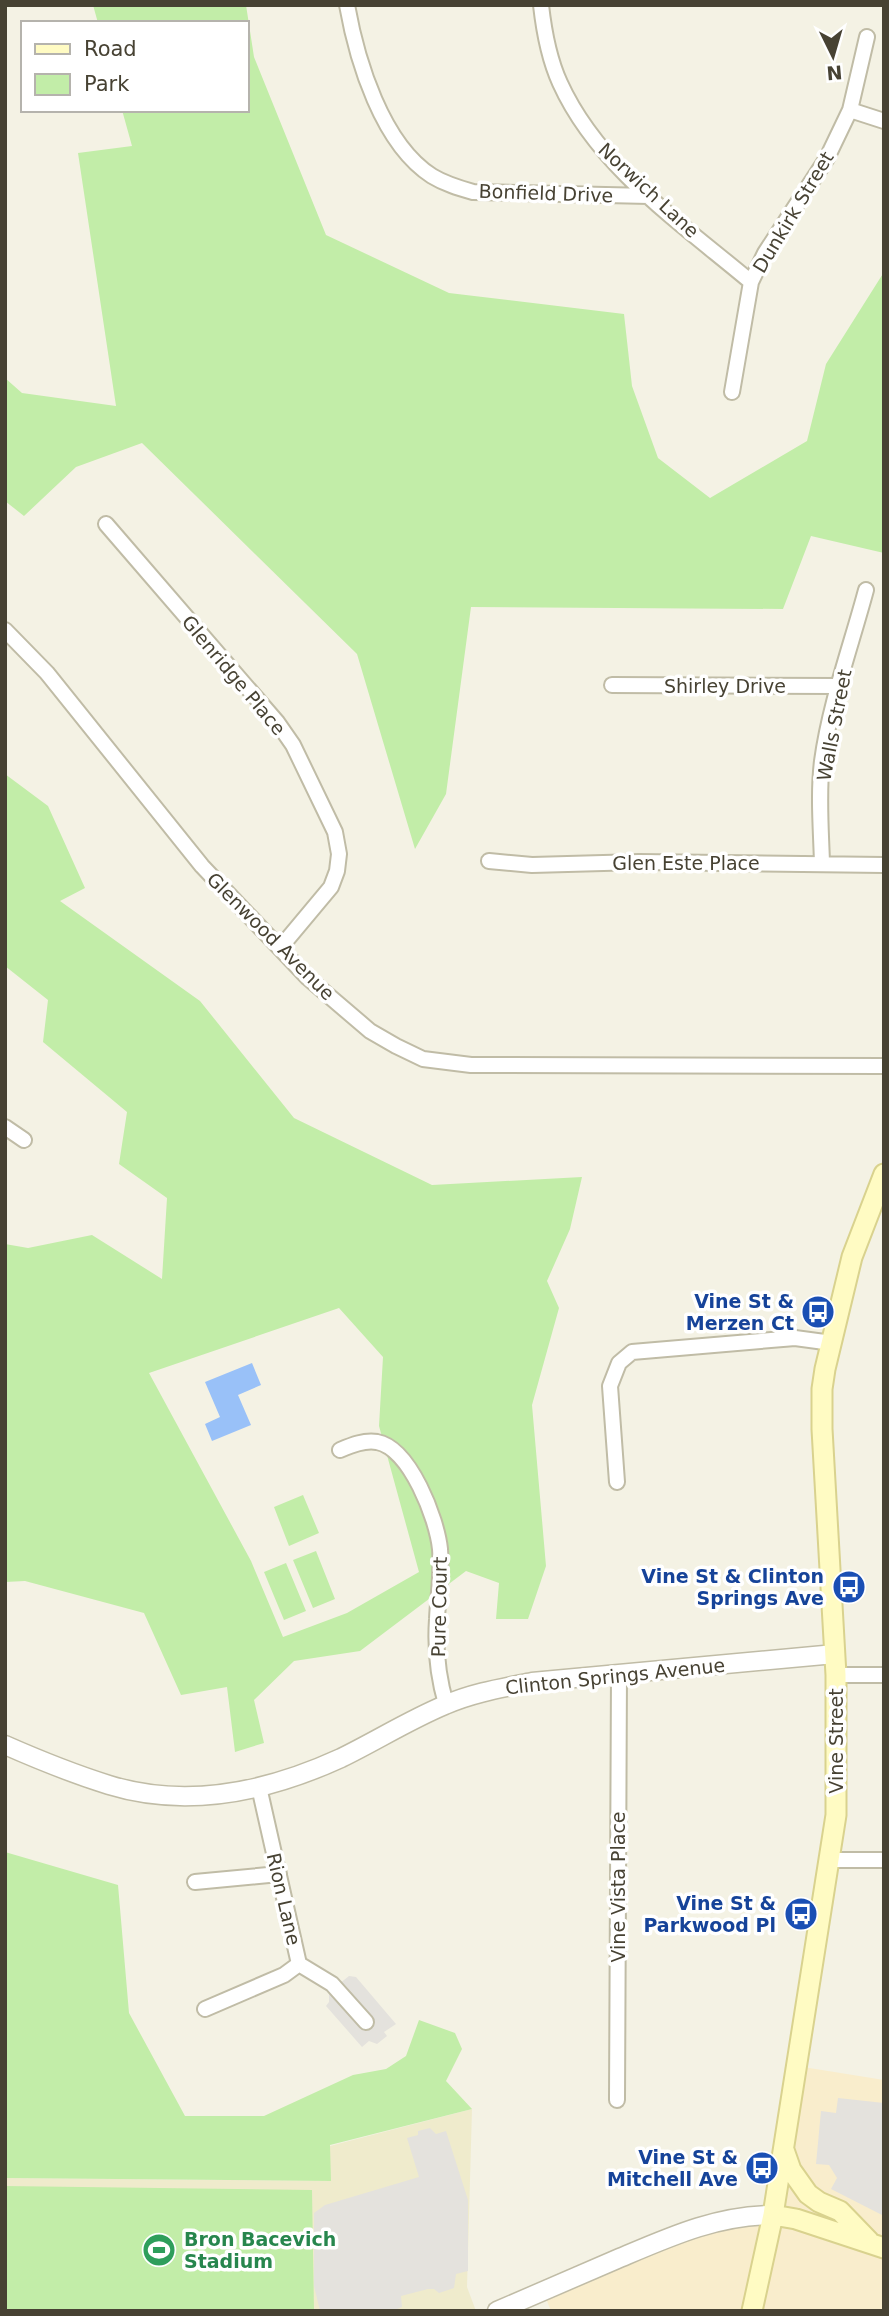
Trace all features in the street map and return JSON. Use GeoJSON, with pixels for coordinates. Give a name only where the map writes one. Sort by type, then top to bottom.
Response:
{"type":"FeatureCollection","features":[{"type":"Feature","properties":{"kind":"main road","name":"Vine Street"},"geometry":{"type":"LineString","coordinates":[[752,2311],[773,2215],[836,1815],[836,1675],[821,1409],[825,1369],[852,1257],[884,1174]]}},
{"type":"Feature","properties":{"kind":"main road"},"geometry":{"type":"LineString","coordinates":[[784,2149],[791,2170],[808,2194],[840,2211],[876,2244]]}},
{"type":"Feature","properties":{"kind":"main road"},"geometry":{"type":"LineString","coordinates":[[773,2215],[796,2219],[876,2244]]}},
{"type":"Feature","properties":{"kind":"street","name":"Bonfield Drive"},"geometry":{"type":"LineString","coordinates":[[347,5],[359,57],[375,100],[407,153],[433,177],[472,192],[649,196]]}},
{"type":"Feature","properties":{"kind":"street","name":"Norwich Lane"},"geometry":{"type":"LineString","coordinates":[[541,5],[552,62],[571,105],[606,153],[649,196],[751,282]]}},
{"type":"Feature","properties":{"kind":"street","name":"Dunkirk Street"},"geometry":{"type":"LineString","coordinates":[[732,392],[751,282],[765,253],[827,158],[850,110],[867,37]]}},
{"type":"Feature","properties":{"kind":"street"},"geometry":{"type":"LineString","coordinates":[[850,110],[884,121]]}},
{"type":"Feature","properties":{"kind":"street","name":"Glenridge Place"},"geometry":{"type":"LineString","coordinates":[[106,524],[277,722],[293,746],[335,832],[339,854],[331,887],[280,948]]}},
{"type":"Feature","properties":{"kind":"street","name":"Walls Street"},"geometry":{"type":"LineString","coordinates":[[822,863],[822,760],[866,590]]}},
{"type":"Feature","properties":{"kind":"street","name":"Glenwood Avenue"},"geometry":{"type":"LineString","coordinates":[[5,630],[47,673],[210,875],[308,978],[370,1031],[423,1059],[471,1065],[884,1066]]}},
{"type":"Feature","properties":{"kind":"street","name":"Shirley Drive"},"geometry":{"type":"LineString","coordinates":[[611,685],[839,686]]}},
{"type":"Feature","properties":{"kind":"street","name":"Glen Este Place"},"geometry":{"type":"LineString","coordinates":[[489,861],[532,865],[884,865]]}},
{"type":"Feature","properties":{"kind":"street"},"geometry":{"type":"LineString","coordinates":[[5,1127],[24,1140]]}},
{"type":"Feature","properties":{"kind":"street"},"geometry":{"type":"LineString","coordinates":[[617,1482],[610,1386],[619,1363],[627,1354],[795,1338],[832,1343]]}},
{"type":"Feature","properties":{"kind":"street","name":"Pure Court"},"geometry":{"type":"LineString","coordinates":[[340,1450],[359,1443],[378,1442],[393,1451],[403,1460],[430,1509],[440,1549],[437,1644],[440,1682],[446,1704]]}},
{"type":"Feature","properties":{"kind":"street","name":"Clinton Springs Avenue"},"geometry":{"type":"LineString","coordinates":[[5,1745],[62,1768],[130,1790],[190,1797],[225,1794],[293,1777],[339,1758],[446,1704],[499,1688],[532,1682],[835,1654]]}},
{"type":"Feature","properties":{"kind":"street","name":"Vine Vista Place"},"geometry":{"type":"LineString","coordinates":[[617,2101],[619,1674]]}},
{"type":"Feature","properties":{"kind":"street"},"geometry":{"type":"LineString","coordinates":[[836,1675],[884,1675]]}},
{"type":"Feature","properties":{"kind":"street","name":"Rion Lane"},"geometry":{"type":"LineString","coordinates":[[259,1787],[299,1964],[332,1984],[366,2022]]}},
{"type":"Feature","properties":{"kind":"street"},"geometry":{"type":"LineString","coordinates":[[830,1860],[884,1860]]}},
{"type":"Feature","properties":{"kind":"street"},"geometry":{"type":"LineString","coordinates":[[195,1882],[279,1874]]}},
{"type":"Feature","properties":{"kind":"street"},"geometry":{"type":"LineString","coordinates":[[205,2009],[284,1975],[299,1964]]}},
{"type":"Feature","properties":{"kind":"street"},"geometry":{"type":"LineString","coordinates":[[497,2311],[711,2222],[746,2215],[773,2215]]}},
{"type":"Feature","properties":{"kind":"shaded area"},"geometry":{"type":"Polygon","coordinates":[[[349,1976],[356,1977],[396,2024],[384,2032],[387,2036],[377,2044],[369,2041],[362,2047],[326,2006],[329,1992],[349,1976]]]}},
{"type":"Feature","properties":{"kind":"shaded area"},"geometry":{"type":"Polygon","coordinates":[[[797,2066],[884,2080],[884,2311],[551,2311],[543,2291],[663,2240],[773,2215],[797,2066]]]}},
{"type":"Feature","properties":{"kind":"shaded area"},"geometry":{"type":"Polygon","coordinates":[[[838,2098],[884,2103],[884,2216],[831,2189],[837,2178],[829,2165],[816,2164],[821,2111],[836,2113],[838,2098]]]}},
{"type":"Feature","properties":{"kind":"shaded area"},"geometry":{"type":"Polygon","coordinates":[[[472,2109],[467,2287],[476,2311],[5,2311],[5,2178],[330,2181],[330,2146],[472,2109]]]}},
{"type":"Feature","properties":{"kind":"shaded area"},"geometry":{"type":"Polygon","coordinates":[[[430,2128],[436,2134],[446,2131],[468,2200],[468,2271],[456,2274],[454,2288],[439,2293],[428,2289],[401,2296],[402,2307],[392,2311],[320,2311],[314,2286],[314,2213],[325,2205],[419,2177],[407,2138],[430,2128]]]}},
{"type":"Feature","properties":{"kind":"green space"},"geometry":{"type":"Polygon","coordinates":[[[93,5],[246,5],[254,57],[326,235],[449,293],[624,314],[632,386],[658,458],[710,498],[807,441],[826,364],[884,272],[884,553],[811,536],[783,609],[471,607],[446,794],[415,849],[357,654],[142,443],[76,467],[24,516],[5,501],[5,378],[22,393],[116,406],[78,153],[132,146],[123,112],[248,112],[248,21],[97,21],[93,5]]]}},
{"type":"Feature","properties":{"kind":"green space"},"geometry":{"type":"Polygon","coordinates":[[[5,774],[48,806],[85,888],[60,901],[200,1001],[294,1118],[432,1185],[582,1177],[570,1229],[547,1281],[559,1308],[532,1405],[546,1566],[528,1619],[496,1619],[499,1583],[466,1571],[360,1651],[294,1661],[254,1700],[264,1743],[235,1752],[227,1687],[181,1695],[144,1613],[25,1581],[5,1582],[5,1244],[28,1248],[92,1235],[162,1279],[167,1198],[119,1164],[127,1112],[43,1042],[48,1000],[5,966],[5,774]],[[339,1308],[149,1373],[251,1561],[283,1637],[347,1613],[419,1572],[379,1426],[383,1357],[339,1308]]]}},
{"type":"Feature","properties":{"kind":"green space"},"geometry":{"type":"Polygon","coordinates":[[[303,1495],[319,1533],[289,1546],[274,1507],[303,1495]]]}},
{"type":"Feature","properties":{"kind":"green space"},"geometry":{"type":"Polygon","coordinates":[[[316,1551],[335,1599],[313,1608],[293,1560],[316,1551]]]}},
{"type":"Feature","properties":{"kind":"green space"},"geometry":{"type":"Polygon","coordinates":[[[286,1563],[306,1611],[284,1620],[264,1572],[286,1563]]]}},
{"type":"Feature","properties":{"kind":"green space"},"geometry":{"type":"Polygon","coordinates":[[[5,1852],[118,1885],[129,2013],[185,2116],[264,2116],[353,2075],[386,2069],[406,2056],[419,2020],[455,2033],[462,2049],[446,2081],[472,2109],[330,2145],[331,2181],[5,2178],[5,1852]]]}},
{"type":"Feature","properties":{"kind":"green space","name":"Bron Bacevich Stadium"},"geometry":{"type":"Polygon","coordinates":[[[5,2186],[312,2190],[314,2311],[5,2311],[5,2186]]]}},
{"type":"Feature","properties":{"kind":"water"},"geometry":{"type":"Polygon","coordinates":[[[252,1363],[261,1385],[238,1395],[251,1425],[212,1441],[205,1424],[220,1417],[205,1382],[252,1363]]]}},
{"type":"Feature","properties":{"kind":"place","name":"Vine St & Merzen Ct"},"geometry":{"type":"Point","coordinates":[818,1312]}},
{"type":"Feature","properties":{"kind":"place","name":"Vine St & Clinton Springs Ave"},"geometry":{"type":"Point","coordinates":[849,1587]}},
{"type":"Feature","properties":{"kind":"place","name":"Vine St & Parkwood Pl"},"geometry":{"type":"Point","coordinates":[801,1914]}},
{"type":"Feature","properties":{"kind":"place","name":"Vine St & Mitchell Ave"},"geometry":{"type":"Point","coordinates":[762,2168]}},
{"type":"Feature","properties":{"kind":"place","name":"Bron Bacevich Stadium"},"geometry":{"type":"Point","coordinates":[159,2250]}}]}
